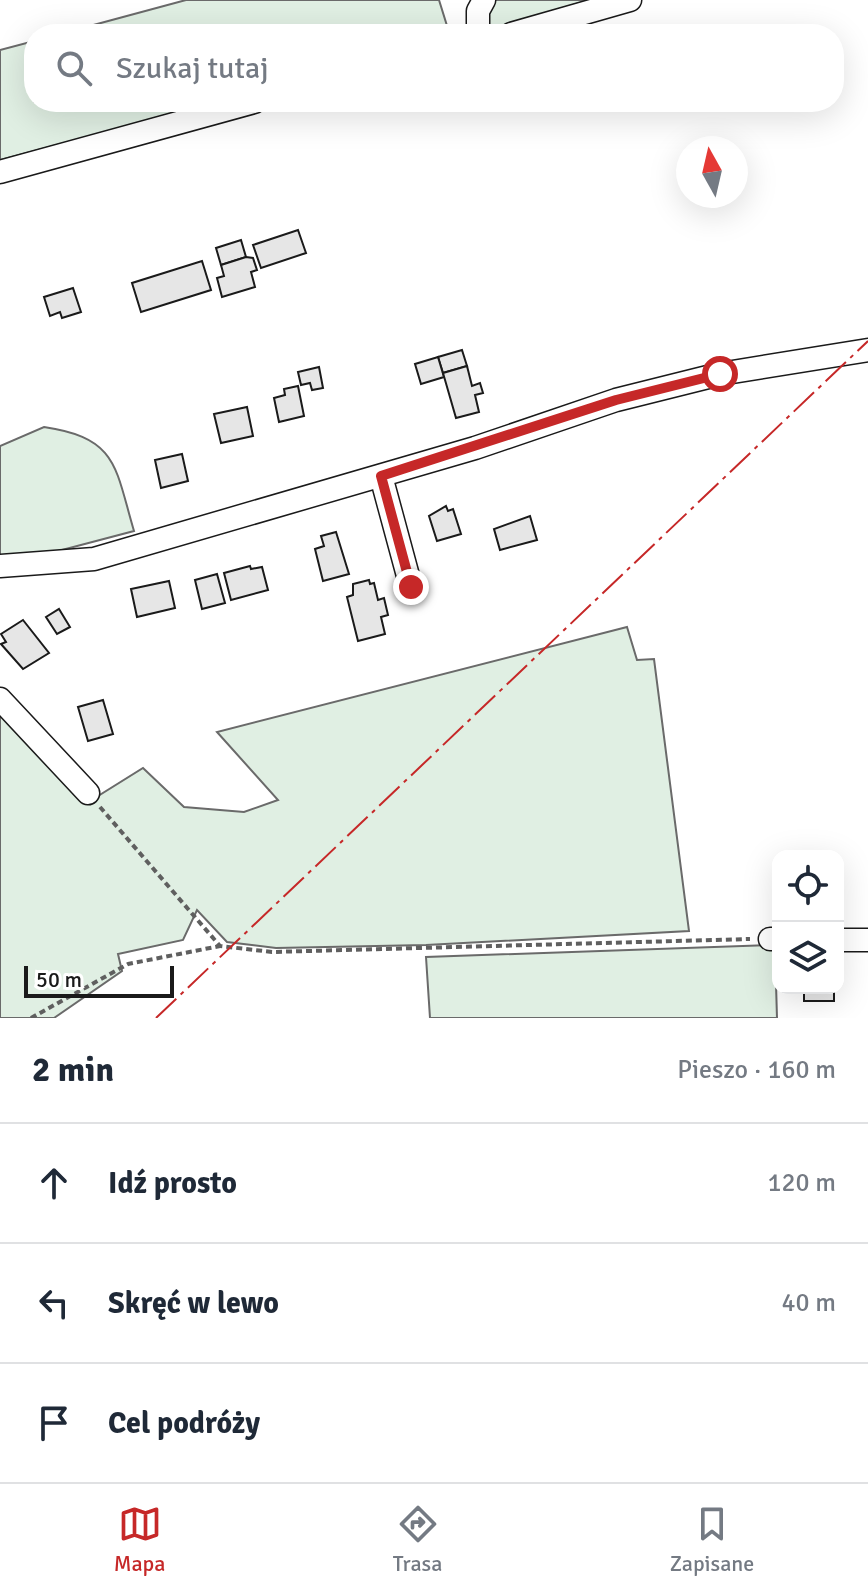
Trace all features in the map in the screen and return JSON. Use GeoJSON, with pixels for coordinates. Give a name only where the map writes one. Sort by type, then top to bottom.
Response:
{"type":"FeatureCollection","features":[{"type":"Feature","properties":{"kind":"street"},"geometry":{"type":"LineString","coordinates":[[478,24],[478,11],[484,0]]}},
{"type":"Feature","properties":{"kind":"street"},"geometry":{"type":"LineString","coordinates":[[546,24],[630,0]]}},
{"type":"Feature","properties":{"kind":"street"},"geometry":{"type":"LineString","coordinates":[[0,172],[218,112]]}},
{"type":"Feature","properties":{"kind":"street"},"geometry":{"type":"LineString","coordinates":[[0,566],[94,559],[381,476],[616,400],[720,374],[868,350]]}},
{"type":"Feature","properties":{"kind":"street"},"geometry":{"type":"LineString","coordinates":[[381,476],[411,587]]}},
{"type":"Feature","properties":{"kind":"street"},"geometry":{"type":"LineString","coordinates":[[0,699],[88,793]]}},
{"type":"Feature","properties":{"kind":"street"},"geometry":{"type":"LineString","coordinates":[[844,940],[868,940]]}},
{"type":"Feature","properties":{"kind":"path"},"geometry":{"type":"LineString","coordinates":[[88,793],[220,946]]}},
{"type":"Feature","properties":{"kind":"path"},"geometry":{"type":"LineString","coordinates":[[31,1018],[128,964],[220,946],[272,952],[772,939]]}},
{"type":"Feature","properties":{"kind":"green space"},"geometry":{"type":"Polygon","coordinates":[[[186,0],[439,0],[446,24],[97,24],[186,0]]]}},
{"type":"Feature","properties":{"kind":"green space"},"geometry":{"type":"Polygon","coordinates":[[[493,0],[589,0],[510,24],[487,24],[486,14],[493,0]]]}},
{"type":"Feature","properties":{"kind":"green space"},"geometry":{"type":"Polygon","coordinates":[[[24,44],[24,112],[181,112],[0,160],[0,50],[24,44]]]}},
{"type":"Feature","properties":{"kind":"green space"},"geometry":{"type":"Polygon","coordinates":[[[44,427],[87,439],[110,459],[134,531],[43,555],[0,555],[0,446],[44,427]]]}},
{"type":"Feature","properties":{"kind":"green space"},"geometry":{"type":"Polygon","coordinates":[[[627,627],[637,660],[654,659],[689,931],[426,945],[276,948],[227,942],[197,910],[183,940],[118,954],[122,971],[54,1018],[0,1018],[0,707],[90,801],[143,768],[184,807],[244,812],[278,800],[217,732],[627,627]]]}},
{"type":"Feature","properties":{"kind":"green space"},"geometry":{"type":"Polygon","coordinates":[[[771,945],[772,994],[776,994],[777,1018],[430,1018],[426,957],[771,945]]]}},
{"type":"Feature","properties":{"kind":"building"},"geometry":{"type":"Polygon","coordinates":[[[298,230],[306,253],[261,268],[253,245],[298,230]]]}},
{"type":"Feature","properties":{"kind":"building"},"geometry":{"type":"Polygon","coordinates":[[[241,240],[246,257],[221,265],[216,248],[241,240]]]}},
{"type":"Feature","properties":{"kind":"building"},"geometry":{"type":"Polygon","coordinates":[[[246,257],[253,258],[257,270],[251,272],[255,287],[222,297],[217,278],[224,276],[221,265],[246,257]]]}},
{"type":"Feature","properties":{"kind":"building"},"geometry":{"type":"Polygon","coordinates":[[[202,261],[211,290],[141,312],[132,283],[202,261]]]}},
{"type":"Feature","properties":{"kind":"building"},"geometry":{"type":"Polygon","coordinates":[[[73,288],[81,312],[62,318],[60,312],[50,316],[44,297],[73,288]]]}},
{"type":"Feature","properties":{"kind":"building"},"geometry":{"type":"Polygon","coordinates":[[[462,350],[467,366],[443,373],[438,357],[462,350]]]}},
{"type":"Feature","properties":{"kind":"building"},"geometry":{"type":"Polygon","coordinates":[[[438,357],[444,377],[421,384],[415,364],[438,357]]]}},
{"type":"Feature","properties":{"kind":"building"},"geometry":{"type":"Polygon","coordinates":[[[467,366],[472,386],[480,383],[483,393],[475,395],[479,412],[456,418],[443,373],[467,366]]]}},
{"type":"Feature","properties":{"kind":"building"},"geometry":{"type":"Polygon","coordinates":[[[319,367],[323,388],[312,390],[310,383],[301,385],[298,372],[319,367]]]}},
{"type":"Feature","properties":{"kind":"building"},"geometry":{"type":"Polygon","coordinates":[[[298,386],[304,416],[279,422],[274,398],[285,395],[284,389],[298,386]]]}},
{"type":"Feature","properties":{"kind":"building"},"geometry":{"type":"Polygon","coordinates":[[[247,407],[253,436],[221,443],[214,414],[247,407]]]}},
{"type":"Feature","properties":{"kind":"building"},"geometry":{"type":"Polygon","coordinates":[[[182,454],[188,481],[161,488],[155,460],[182,454]]]}},
{"type":"Feature","properties":{"kind":"building"},"geometry":{"type":"Polygon","coordinates":[[[446,506],[448,511],[453,509],[461,534],[437,541],[429,516],[446,506]]]}},
{"type":"Feature","properties":{"kind":"building"},"geometry":{"type":"Polygon","coordinates":[[[530,516],[537,540],[500,550],[494,529],[530,516]]]}},
{"type":"Feature","properties":{"kind":"building"},"geometry":{"type":"Polygon","coordinates":[[[336,532],[349,574],[323,581],[315,549],[324,546],[321,536],[336,532]]]}},
{"type":"Feature","properties":{"kind":"building"},"geometry":{"type":"Polygon","coordinates":[[[250,566],[251,569],[262,567],[268,590],[231,600],[224,573],[250,566]]]}},
{"type":"Feature","properties":{"kind":"building"},"geometry":{"type":"Polygon","coordinates":[[[217,574],[225,603],[202,609],[195,580],[217,574]]]}},
{"type":"Feature","properties":{"kind":"building"},"geometry":{"type":"Polygon","coordinates":[[[369,580],[370,584],[374,583],[378,600],[384,598],[388,615],[381,617],[385,634],[358,641],[347,597],[353,595],[353,584],[369,580]]]}},
{"type":"Feature","properties":{"kind":"building"},"geometry":{"type":"Polygon","coordinates":[[[169,581],[175,608],[137,617],[131,589],[169,581]]]}},
{"type":"Feature","properties":{"kind":"building"},"geometry":{"type":"Polygon","coordinates":[[[59,609],[70,627],[57,634],[46,617],[59,609]]]}},
{"type":"Feature","properties":{"kind":"building"},"geometry":{"type":"Polygon","coordinates":[[[23,620],[49,653],[23,669],[1,644],[6,642],[1,634],[23,620]]]}},
{"type":"Feature","properties":{"kind":"building"},"geometry":{"type":"Polygon","coordinates":[[[103,700],[113,734],[88,741],[78,707],[103,700]]]}},
{"type":"Feature","properties":{"kind":"building"},"geometry":{"type":"Polygon","coordinates":[[[804,994],[834,994],[834,1001],[804,1001],[804,994]]]}},
{"type":"Feature","properties":{"kind":"power"},"geometry":{"type":"LineString","coordinates":[[156,1018],[868,341]]}},
{"type":"Feature","properties":{"kind":"route"},"geometry":{"type":"LineString","coordinates":[[411,587],[381,476],[616,400],[720,374]]}}]}
